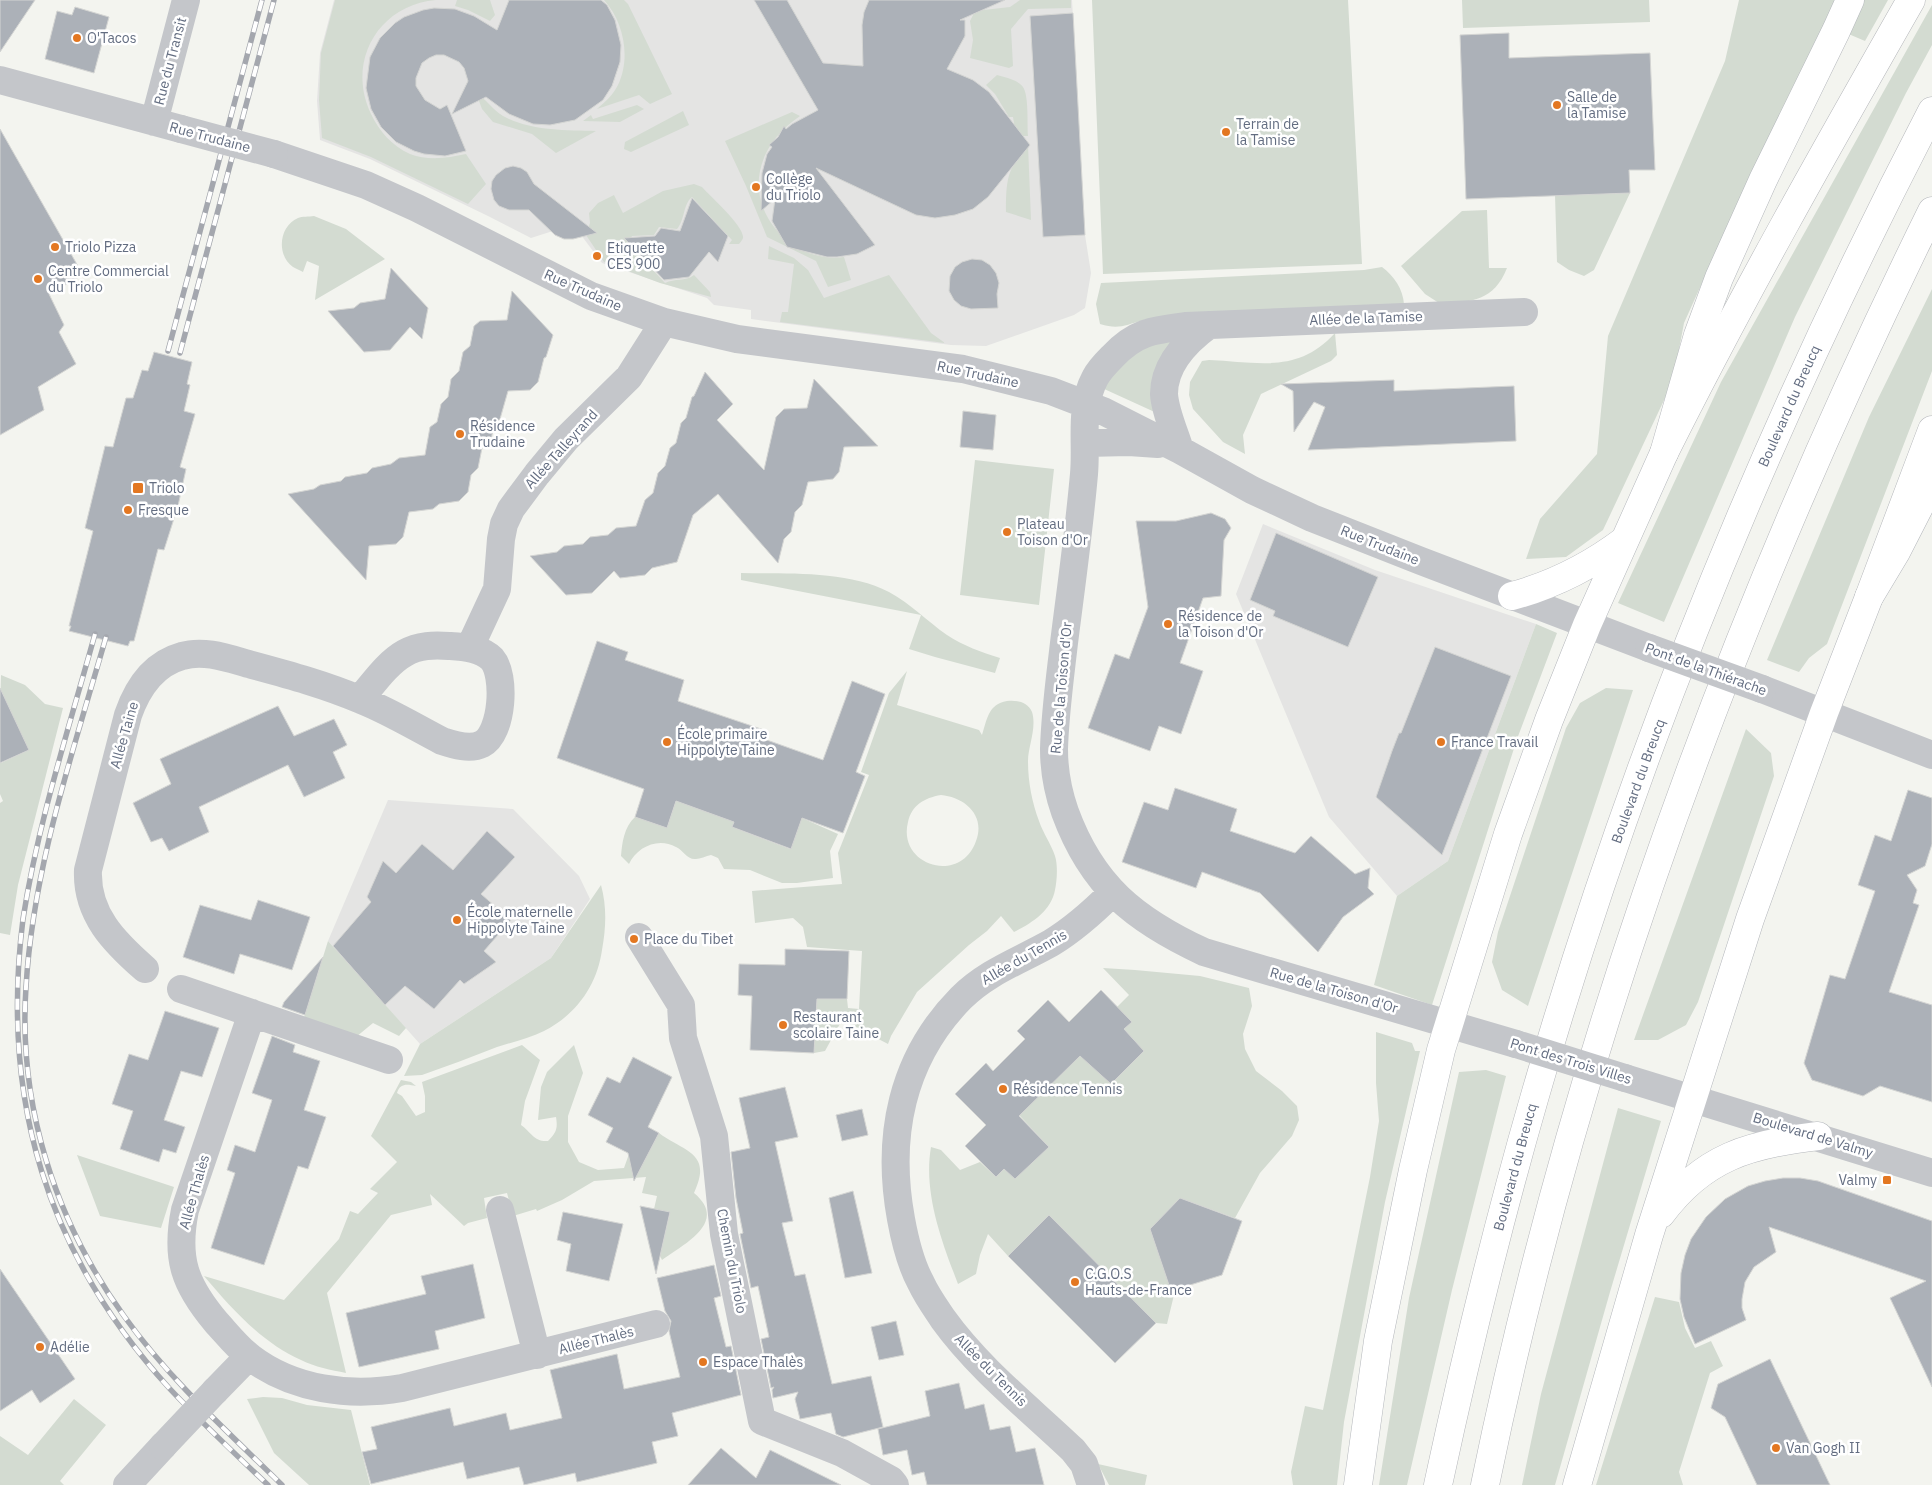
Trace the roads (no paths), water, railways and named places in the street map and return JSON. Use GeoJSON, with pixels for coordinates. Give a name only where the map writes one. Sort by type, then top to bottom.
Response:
{"type":"FeatureCollection","features":[{"type":"Feature","properties":{"kind":"main road"},"geometry":{"type":"LineString","coordinates":[[1664,453],[1701,328],[1719,278],[1763,180],[1850,0]]}},
{"type":"Feature","properties":{"kind":"main road"},"geometry":{"type":"LineString","coordinates":[[1358,1485],[1376,1350],[1397,1240],[1449,1023],[1508,834],[1548,720],[1587,625],[1664,453],[1690,400],[1844,118],[1912,0]]}},
{"type":"Feature","properties":{"kind":"main road","name":"Boulevard du Breucq"},"geometry":{"type":"LineString","coordinates":[[1438,1485],[1478,1307],[1521,1143],[1572,975],[1630,802],[1686,651],[1774,439],[1824,327],[1932,111]]}},
{"type":"Feature","properties":{"kind":"main road"},"geometry":{"type":"LineString","coordinates":[[1485,1485],[1511,1364],[1578,1107],[1634,930],[1667,835],[1732,659],[1802,488],[1846,389],[1932,211]]}},
{"type":"Feature","properties":{"kind":"main road"},"geometry":{"type":"LineString","coordinates":[[1577,1485],[1649,1234],[1750,919],[1824,712],[1932,430]]}},
{"type":"Feature","properties":{"kind":"main road"},"geometry":{"type":"LineString","coordinates":[[1869,598],[1932,482]]}},
{"type":"Feature","properties":{"kind":"main road"},"geometry":{"type":"LineString","coordinates":[[1512,596],[1546,586],[1606,554],[1625,540]]}},
{"type":"Feature","properties":{"kind":"main road"},"geometry":{"type":"LineString","coordinates":[[1649,1234],[1660,1214],[1674,1196],[1691,1179],[1712,1165],[1737,1153],[1763,1145],[1818,1136]]}},
{"type":"Feature","properties":{"kind":"street","name":"Rue du Transit"},"geometry":{"type":"LineString","coordinates":[[154,122],[186,0]]}},
{"type":"Feature","properties":{"kind":"street","name":"Rue Trudaine"},"geometry":{"type":"LineString","coordinates":[[0,80],[274,154],[366,184],[591,296],[664,322],[715,335],[745,340],[962,369],[1051,391],[1103,411],[1180,450],[1252,490],[1312,518],[1587,625]]}},
{"type":"Feature","properties":{"kind":"street","name":"Allée de la Tamise"},"geometry":{"type":"LineString","coordinates":[[1086,405],[1094,378],[1102,368],[1129,341],[1139,335],[1159,330],[1186,326],[1524,312]]}},
{"type":"Feature","properties":{"kind":"street","name":"Allée Talleyrand"},"geometry":{"type":"LineString","coordinates":[[470,647],[497,589],[501,539],[504,524],[511,509],[566,439],[630,377],[664,322]]}},
{"type":"Feature","properties":{"kind":"street"},"geometry":{"type":"LineString","coordinates":[[1180,450],[1164,396],[1165,384],[1178,355],[1195,335],[1209,325]]}},
{"type":"Feature","properties":{"kind":"street","name":"Rue de la Toison d'Or"},"geometry":{"type":"LineString","coordinates":[[1086,405],[1084,415],[1084,474],[1059,684],[1054,750],[1059,793],[1065,812],[1093,868],[1112,893],[1168,935],[1204,952],[1449,1023]]}},
{"type":"Feature","properties":{"kind":"street","name":"Rue Trudaine"},"geometry":{"type":"LineString","coordinates":[[1085,443],[1129,442],[1161,445],[1180,450]]}},
{"type":"Feature","properties":{"kind":"street","name":"Pont de la Thiérache"},"geometry":{"type":"LineString","coordinates":[[1587,625],[1824,712],[1932,755]]}},
{"type":"Feature","properties":{"kind":"street","name":"Allée Taine"},"geometry":{"type":"LineString","coordinates":[[145,969],[124,951],[98,918],[88,884],[88,870],[128,715],[135,696],[144,682],[156,670],[181,656],[196,654],[212,655],[295,677],[360,699],[442,741],[455,746],[469,747],[482,744],[496,725],[499,712],[501,680],[492,660],[470,647],[429,645],[405,653],[389,665],[360,699]]}},
{"type":"Feature","properties":{"kind":"street","name":"Allée du Tennis"},"geometry":{"type":"LineString","coordinates":[[1091,1485],[1084,1464],[1073,1450],[970,1351],[944,1319],[921,1283],[906,1246],[898,1202],[894,1157],[899,1117],[912,1073],[922,1051],[946,1015],[979,982],[995,971],[1070,931],[1112,893]]}},
{"type":"Feature","properties":{"kind":"street","name":"Chemin du Triolo"},"geometry":{"type":"LineString","coordinates":[[639,937],[681,1004],[683,1038],[714,1136],[724,1234],[762,1420],[842,1453],[892,1480],[895,1485]]}},
{"type":"Feature","properties":{"kind":"street"},"geometry":{"type":"LineString","coordinates":[[181,989],[389,1060]]}},
{"type":"Feature","properties":{"kind":"street","name":"Allée Thalès"},"geometry":{"type":"LineString","coordinates":[[252,1013],[185,1210],[181,1245],[185,1275],[192,1290],[232,1340],[249,1356],[274,1372],[304,1384],[340,1391],[367,1393],[402,1388],[656,1324]]}},
{"type":"Feature","properties":{"kind":"street","name":"Pont des Trois Villes"},"geometry":{"type":"LineString","coordinates":[[1449,1023],[1693,1098]]}},
{"type":"Feature","properties":{"kind":"street","name":"Boulevard de Valmy"},"geometry":{"type":"LineString","coordinates":[[1693,1098],[1932,1172]]}},
{"type":"Feature","properties":{"kind":"street"},"geometry":{"type":"LineString","coordinates":[[500,1210],[537,1355]]}},
{"type":"Feature","properties":{"kind":"street"},"geometry":{"type":"LineString","coordinates":[[127,1485],[249,1356]]}},
{"type":"Feature","properties":{"kind":"railway"},"geometry":{"type":"LineString","coordinates":[[168,351],[262,0]]}},
{"type":"Feature","properties":{"kind":"railway"},"geometry":{"type":"LineString","coordinates":[[180,353],[274,0]]}},
{"type":"Feature","properties":{"kind":"railway"},"geometry":{"type":"LineString","coordinates":[[95,634],[46,811],[29,883],[23,919],[18,986],[19,1050],[27,1112],[42,1172],[63,1229],[92,1284],[127,1338],[170,1389],[268,1485]]}},
{"type":"Feature","properties":{"kind":"railway"},"geometry":{"type":"LineString","coordinates":[[106,637],[56,810],[37,898],[30,942],[25,1031],[28,1075],[35,1118],[46,1160],[78,1241],[124,1316],[179,1383],[282,1485]]}},
{"type":"Feature","properties":{"kind":"place","name":"O'Tacos"},"geometry":{"type":"Point","coordinates":[77,38]}},
{"type":"Feature","properties":{"kind":"place","name":"Salle de la Tamise"},"geometry":{"type":"Point","coordinates":[1557,105]}},
{"type":"Feature","properties":{"kind":"place","name":"Terrain de la Tamise"},"geometry":{"type":"Point","coordinates":[1226,132]}},
{"type":"Feature","properties":{"kind":"place","name":"Collège du Triolo"},"geometry":{"type":"Point","coordinates":[756,187]}},
{"type":"Feature","properties":{"kind":"place","name":"Triolo Pizza"},"geometry":{"type":"Point","coordinates":[55,247]}},
{"type":"Feature","properties":{"kind":"place","name":"Etiquette CES 900"},"geometry":{"type":"Point","coordinates":[597,256]}},
{"type":"Feature","properties":{"kind":"place","name":"Centre Commercial du Triolo"},"geometry":{"type":"Point","coordinates":[38,279]}},
{"type":"Feature","properties":{"kind":"place","name":"Résidence Trudaine"},"geometry":{"type":"Point","coordinates":[460,434]}},
{"type":"Feature","properties":{"kind":"place","name":"Triolo"},"geometry":{"type":"Point","coordinates":[138,488]}},
{"type":"Feature","properties":{"kind":"place","name":"Fresque"},"geometry":{"type":"Point","coordinates":[128,510]}},
{"type":"Feature","properties":{"kind":"place","name":"Plateau Toison d'Or"},"geometry":{"type":"Point","coordinates":[1007,532]}},
{"type":"Feature","properties":{"kind":"place","name":"Résidence de la Toison d'Or"},"geometry":{"type":"Point","coordinates":[1168,624]}},
{"type":"Feature","properties":{"kind":"place","name":"École primaire Hippolyte Taine"},"geometry":{"type":"Point","coordinates":[667,742]}},
{"type":"Feature","properties":{"kind":"place","name":"France Travail"},"geometry":{"type":"Point","coordinates":[1441,742]}},
{"type":"Feature","properties":{"kind":"place","name":"École maternelle Hippolyte Taine"},"geometry":{"type":"Point","coordinates":[457,920]}},
{"type":"Feature","properties":{"kind":"place","name":"Place du Tibet"},"geometry":{"type":"Point","coordinates":[634,939]}},
{"type":"Feature","properties":{"kind":"place","name":"Restaurant scolaire Taine"},"geometry":{"type":"Point","coordinates":[783,1025]}},
{"type":"Feature","properties":{"kind":"place","name":"Résidence Tennis"},"geometry":{"type":"Point","coordinates":[1003,1089]}},
{"type":"Feature","properties":{"kind":"place","name":"Valmy"},"geometry":{"type":"Point","coordinates":[1887,1180]}},
{"type":"Feature","properties":{"kind":"place","name":"C.G.O.S Hauts-de-France"},"geometry":{"type":"Point","coordinates":[1075,1282]}},
{"type":"Feature","properties":{"kind":"place","name":"Adélie"},"geometry":{"type":"Point","coordinates":[40,1347]}},
{"type":"Feature","properties":{"kind":"place","name":"Espace Thalès"},"geometry":{"type":"Point","coordinates":[703,1362]}},
{"type":"Feature","properties":{"kind":"place","name":"Van Gogh II"},"geometry":{"type":"Point","coordinates":[1776,1448]}}]}
